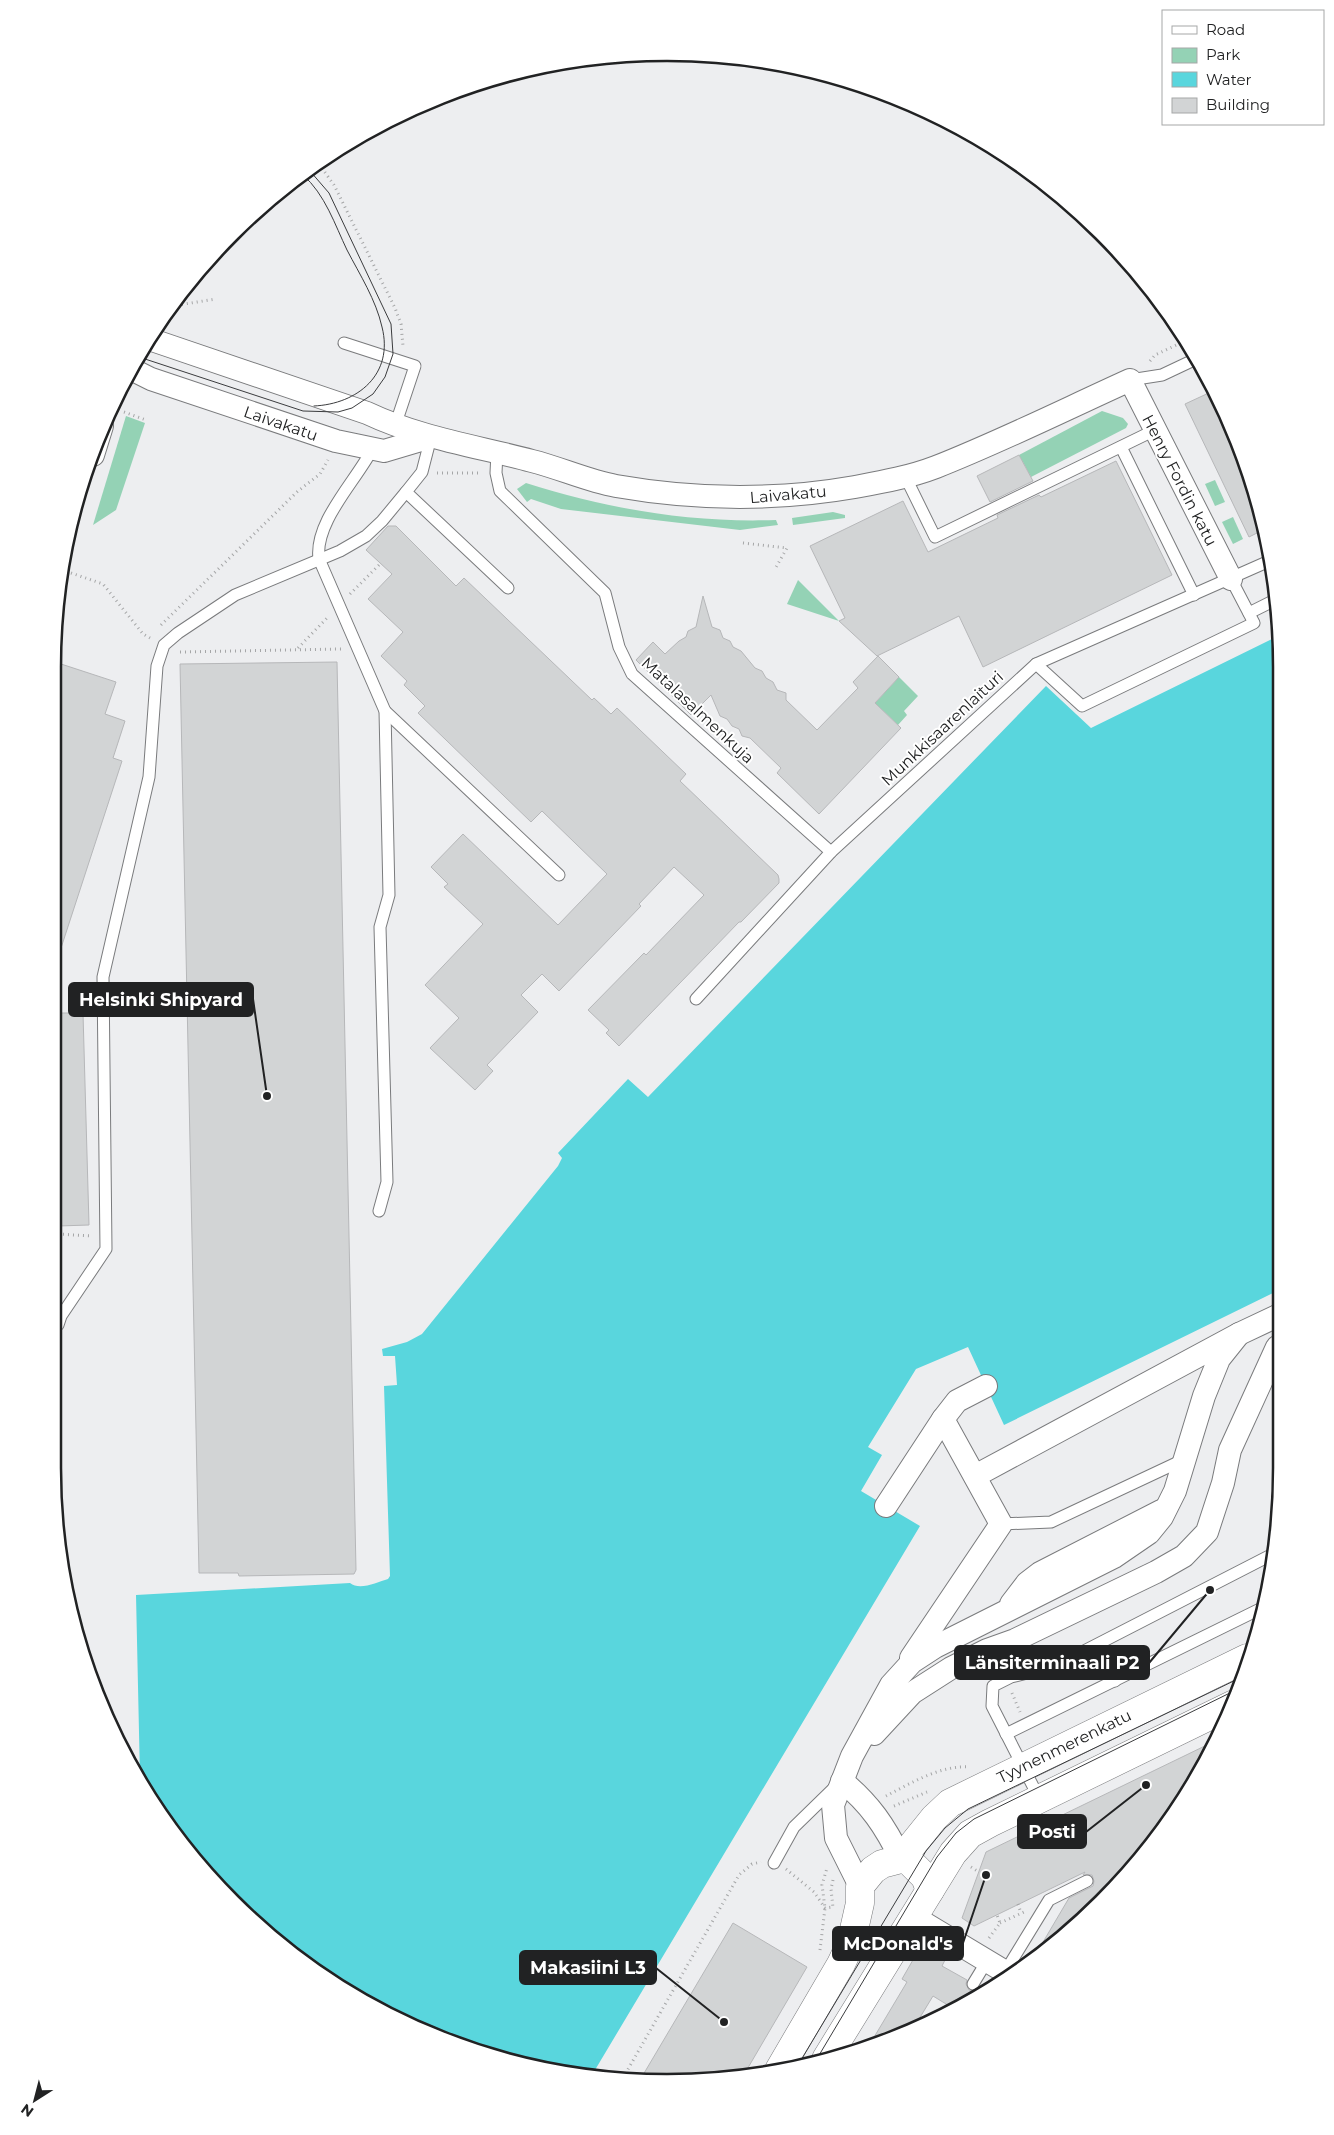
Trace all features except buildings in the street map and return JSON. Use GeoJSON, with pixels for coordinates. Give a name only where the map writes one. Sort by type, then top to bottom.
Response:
{"type":"FeatureCollection","features":[{"type":"Feature","properties":{"kind":"main road","name":"Tyynenmerenkatu"},"geometry":{"type":"LineString","coordinates":[[900,1859],[934,1818],[950,1803],[1242,1661]]}},
{"type":"Feature","properties":{"kind":"main road"},"geometry":{"type":"LineString","coordinates":[[831,2051],[952,1853],[970,1834],[1039,1798],[1222,1710]]}},
{"type":"Feature","properties":{"kind":"main road"},"geometry":{"type":"LineString","coordinates":[[784,2062],[841,1964],[851,1943],[860,1903],[860,1886],[873,1870],[882,1864],[900,1859],[909,1860],[925,1876],[930,1890]]}},
{"type":"Feature","properties":{"kind":"street","name":"Laivakatu"},"geometry":{"type":"LineString","coordinates":[[156,341],[367,412],[396,426],[431,437],[497,452],[614,486],[671,494],[732,498],[808,495],[905,476],[935,467],[1130,380]]}},
{"type":"Feature","properties":{"kind":"street","name":"Laivakatu"},"geometry":{"type":"LineString","coordinates":[[138,373],[336,441],[384,450],[431,437]]}},
{"type":"Feature","properties":{"kind":"street","name":"Henry Fordin katu"},"geometry":{"type":"LineString","coordinates":[[1130,380],[1231,579]]}},
{"type":"Feature","properties":{"kind":"street"},"geometry":{"type":"LineString","coordinates":[[975,1476],[1239,1334],[1273,1318]]}},
{"type":"Feature","properties":{"kind":"street"},"geometry":{"type":"LineString","coordinates":[[891,1685],[912,1662],[1007,1609],[1135,1545],[1149,1533],[1166,1509],[1175,1491],[1204,1396],[1219,1359],[1239,1334]]}},
{"type":"Feature","properties":{"kind":"street"},"geometry":{"type":"LineString","coordinates":[[852,1756],[912,1693],[951,1668],[987,1650],[1015,1640],[1184,1556],[1207,1532],[1223,1483],[1230,1450],[1273,1356]]}},
{"type":"Feature","properties":{"kind":"street"},"geometry":{"type":"LineString","coordinates":[[886,1506],[943,1419],[957,1401],[986,1386]]}},
{"type":"Feature","properties":{"kind":"street"},"geometry":{"type":"LineString","coordinates":[[860,1886],[836,1838],[833,1805],[842,1781],[852,1756],[891,1685],[936,1622],[1000,1524],[943,1419]]}},
{"type":"Feature","properties":{"kind":"street"},"geometry":{"type":"LineString","coordinates":[[842,1781],[878,1817],[886,1829],[900,1859]]}},
{"type":"Feature","properties":{"kind":"street"},"geometry":{"type":"LineString","coordinates":[[914,1918],[998,1962]]}},
{"type":"Feature","properties":{"kind":"lane"},"geometry":{"type":"LineString","coordinates":[[344,343],[415,366],[396,426]]}},
{"type":"Feature","properties":{"kind":"lane"},"geometry":{"type":"LineString","coordinates":[[1130,380],[1162,375],[1190,362]]}},
{"type":"Feature","properties":{"kind":"lane"},"geometry":{"type":"LineString","coordinates":[[905,476],[935,537],[1155,430]]}},
{"type":"Feature","properties":{"kind":"lane"},"geometry":{"type":"LineString","coordinates":[[61,1315],[106,1249],[103,976],[149,777],[157,666],[160,652],[164,645],[178,633],[235,595],[340,551],[366,536],[382,522],[422,472],[431,437]]}},
{"type":"Feature","properties":{"kind":"lane"},"geometry":{"type":"LineString","coordinates":[[1121,447],[1194,595]]}},
{"type":"Feature","properties":{"kind":"lane"},"geometry":{"type":"LineString","coordinates":[[373,448],[322,530],[317,546],[319,559],[385,711],[389,894],[380,927],[387,1182],[379,1211]]}},
{"type":"Feature","properties":{"kind":"lane","name":"Matalasalmenkuja"},"geometry":{"type":"LineString","coordinates":[[497,452],[496,473],[500,491],[605,593],[619,647],[632,674],[831,852]]}},
{"type":"Feature","properties":{"kind":"lane"},"geometry":{"type":"LineString","coordinates":[[406,492],[508,588]]}},
{"type":"Feature","properties":{"kind":"lane","name":"Munkkisaarenlaituri"},"geometry":{"type":"LineString","coordinates":[[696,999],[831,852],[1036,664],[1264,564]]}},
{"type":"Feature","properties":{"kind":"lane"},"geometry":{"type":"LineString","coordinates":[[1036,664],[1082,706],[1254,623],[1231,579]]}},
{"type":"Feature","properties":{"kind":"lane"},"geometry":{"type":"LineString","coordinates":[[1249,613],[1269,603]]}},
{"type":"Feature","properties":{"kind":"lane"},"geometry":{"type":"LineString","coordinates":[[385,711],[559,875]]}},
{"type":"Feature","properties":{"kind":"lane"},"geometry":{"type":"LineString","coordinates":[[1000,1524],[1051,1522],[1185,1460]]}},
{"type":"Feature","properties":{"kind":"lane"},"geometry":{"type":"LineString","coordinates":[[1039,1798],[992,1706],[991,1691],[996,1683],[1044,1670],[1097,1645],[1266,1558]]}},
{"type":"Feature","properties":{"kind":"lane"},"geometry":{"type":"LineString","coordinates":[[1006,1734],[1031,1719],[1115,1681],[1255,1611]]}},
{"type":"Feature","properties":{"kind":"lane"},"geometry":{"type":"LineString","coordinates":[[1097,1645],[1115,1681]]}},
{"type":"Feature","properties":{"kind":"lane"},"geometry":{"type":"LineString","coordinates":[[774,1863],[794,1827],[842,1781]]}},
{"type":"Feature","properties":{"kind":"lane"},"geometry":{"type":"LineString","coordinates":[[973,1984],[998,1962],[1049,1900],[1087,1881]]}},
{"type":"Feature","properties":{"kind":"path"},"geometry":{"type":"LineString","coordinates":[[322,169],[334,185],[398,316],[403,337],[400,361]]}},
{"type":"Feature","properties":{"kind":"path"},"geometry":{"type":"LineString","coordinates":[[181,305],[216,299]]}},
{"type":"Feature","properties":{"kind":"path"},"geometry":{"type":"LineString","coordinates":[[1130,380],[1155,356],[1179,343]]}},
{"type":"Feature","properties":{"kind":"path"},"geometry":{"type":"LineString","coordinates":[[124,412],[146,420]]}},
{"type":"Feature","properties":{"kind":"path"},"geometry":{"type":"LineString","coordinates":[[158,628],[298,491],[320,474],[330,457]]}},
{"type":"Feature","properties":{"kind":"path"},"geometry":{"type":"LineString","coordinates":[[743,543],[787,548],[775,569]]}},
{"type":"Feature","properties":{"kind":"path"},"geometry":{"type":"LineString","coordinates":[[71,573],[103,584],[143,634],[151,636],[148,648],[160,652],[337,648],[346,653]]}},
{"type":"Feature","properties":{"kind":"path"},"geometry":{"type":"LineString","coordinates":[[61,1234],[95,1236]]}},
{"type":"Feature","properties":{"kind":"path"},"geometry":{"type":"LineString","coordinates":[[878,1801],[938,1773],[955,1768],[972,1767]]}},
{"type":"Feature","properties":{"kind":"path"},"geometry":{"type":"LineString","coordinates":[[626,2072],[739,1875],[752,1864],[774,1863],[803,1882],[825,1908]]}},
{"type":"Feature","properties":{"kind":"path"},"geometry":{"type":"LineString","coordinates":[[819,1953],[825,1908],[822,1885],[829,1864]]}},
{"type":"Feature","properties":{"kind":"path"},"geometry":{"type":"LineString","coordinates":[[971,1867],[979,1872]]}},
{"type":"Feature","properties":{"kind":"path"},"geometry":{"type":"LineString","coordinates":[[1018,1904],[1021,1913]]}},
{"type":"Feature","properties":{"kind":"path"},"geometry":{"type":"LineString","coordinates":[[825,1908],[833,1907]]}},
{"type":"Feature","properties":{"kind":"path"},"geometry":{"type":"LineString","coordinates":[[997,1915],[1000,1923],[998,1962]]}},
{"type":"Feature","properties":{"kind":"green space"},"geometry":{"type":"Polygon","coordinates":[[[1102,411],[1123,418],[1128,424],[1126,428],[1031,477],[1019,455],[1102,411]]]}},
{"type":"Feature","properties":{"kind":"green space"},"geometry":{"type":"Polygon","coordinates":[[[126,416],[145,423],[116,510],[93,525],[126,416]]]}},
{"type":"Feature","properties":{"kind":"green space"},"geometry":{"type":"Polygon","coordinates":[[[1215,480],[1225,502],[1215,506],[1205,484],[1215,480]]]}},
{"type":"Feature","properties":{"kind":"green space"},"geometry":{"type":"Polygon","coordinates":[[[526,483],[619,507],[712,519],[776,520],[778,525],[740,530],[561,509],[531,499],[527,502],[517,489],[526,483]]]}},
{"type":"Feature","properties":{"kind":"green space"},"geometry":{"type":"Polygon","coordinates":[[[833,512],[845,515],[845,518],[793,525],[792,518],[833,512]]]}},
{"type":"Feature","properties":{"kind":"green space"},"geometry":{"type":"Polygon","coordinates":[[[1233,517],[1243,539],[1233,544],[1222,522],[1233,517]]]}},
{"type":"Feature","properties":{"kind":"green space"},"geometry":{"type":"Polygon","coordinates":[[[798,580],[839,621],[787,604],[798,580]]]}},
{"type":"Feature","properties":{"kind":"green space"},"geometry":{"type":"Polygon","coordinates":[[[899,677],[918,696],[904,711],[907,715],[898,725],[875,703],[899,677]]]}},
{"type":"Feature","properties":{"kind":"water"},"geometry":{"type":"Polygon","coordinates":[[[1272,639],[1273,1293],[1004,1425],[968,1347],[916,1369],[868,1447],[882,1455],[861,1491],[920,1526],[595,2070],[549,2062],[472,2042],[435,2028],[364,1993],[298,1949],[239,1896],[186,1837],[142,1771],[140,1767],[136,1595],[350,1583],[364,1586],[388,1579],[390,1576],[384,1386],[397,1385],[395,1356],[383,1356],[382,1349],[407,1342],[422,1334],[558,1166],[562,1158],[558,1153],[628,1079],[648,1097],[1046,686],[1091,728],[1272,639]]]}},
{"type":"Feature","properties":{"kind":"tram line"},"geometry":{"type":"LineString","coordinates":[[145,359],[303,411],[338,412],[352,408],[373,394],[385,377],[393,354],[391,324],[329,193],[313,175]]}},
{"type":"Feature","properties":{"kind":"tram line"},"geometry":{"type":"LineString","coordinates":[[307,179],[323,200],[334,220],[376,307],[382,327],[384,344],[383,359],[377,372],[358,393],[330,404],[314,406]]}},
{"type":"Feature","properties":{"kind":"tram line"},"geometry":{"type":"LineString","coordinates":[[802,2058],[926,1851],[945,1828],[968,1809],[1234,1681]]}},
{"type":"Feature","properties":{"kind":"tram line"},"geometry":{"type":"LineString","coordinates":[[820,2054],[937,1857],[956,1833],[974,1819],[1230,1693]]}},
{"type":"Feature","properties":{"kind":"place","name":"Helsinki Shipyard"},"geometry":{"type":"Point","coordinates":[267,1096]}},
{"type":"Feature","properties":{"kind":"place","name":"Länsiterminaali P2"},"geometry":{"type":"Point","coordinates":[1210,1590]}},
{"type":"Feature","properties":{"kind":"place","name":"Posti"},"geometry":{"type":"Point","coordinates":[1146,1785]}},
{"type":"Feature","properties":{"kind":"place","name":"McDonald's"},"geometry":{"type":"Point","coordinates":[986,1875]}},
{"type":"Feature","properties":{"kind":"place","name":"Makasiini L3"},"geometry":{"type":"Point","coordinates":[724,2022]}}]}
